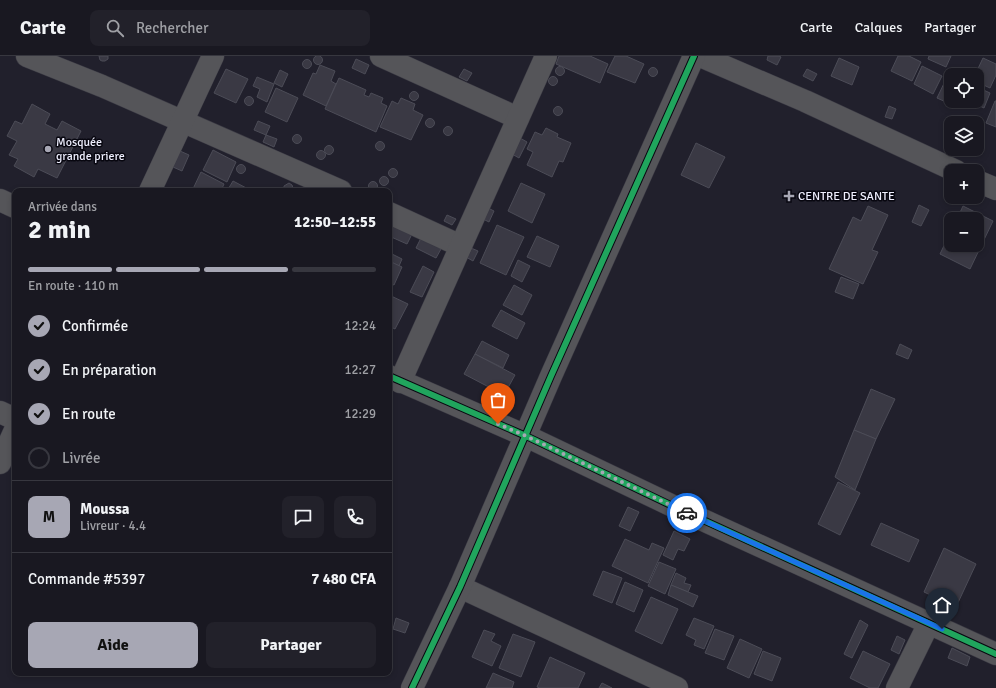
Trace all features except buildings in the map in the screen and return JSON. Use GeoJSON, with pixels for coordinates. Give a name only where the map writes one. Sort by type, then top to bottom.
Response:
{"type":"FeatureCollection","features":[{"type":"Feature","properties":{"kind":"street"},"geometry":{"type":"LineString","coordinates":[[27,56],[102,86],[334,188]]}},
{"type":"Feature","properties":{"kind":"street"},"geometry":{"type":"LineString","coordinates":[[151,188],[213,56]]}},
{"type":"Feature","properties":{"kind":"street"},"geometry":{"type":"LineString","coordinates":[[381,56],[518,118]]}},
{"type":"Feature","properties":{"kind":"street"},"geometry":{"type":"LineString","coordinates":[[546,56],[461,246],[395,379],[526,436],[679,509],[996,654]]}},
{"type":"Feature","properties":{"kind":"street"},"geometry":{"type":"LineString","coordinates":[[412,688],[460,587],[551,376],[694,56]]}},
{"type":"Feature","properties":{"kind":"street"},"geometry":{"type":"LineString","coordinates":[[700,56],[944,166]]}},
{"type":"Feature","properties":{"kind":"street"},"geometry":{"type":"LineString","coordinates":[[984,184],[996,189]]}},
{"type":"Feature","properties":{"kind":"street"},"geometry":{"type":"LineString","coordinates":[[0,200],[12,206]]}},
{"type":"Feature","properties":{"kind":"street"},"geometry":{"type":"LineString","coordinates":[[392,214],[461,246]]}},
{"type":"Feature","properties":{"kind":"street"},"geometry":{"type":"LineString","coordinates":[[0,412],[12,418]]}},
{"type":"Feature","properties":{"kind":"street"},"geometry":{"type":"LineString","coordinates":[[0,463],[12,437]]}},
{"type":"Feature","properties":{"kind":"street"},"geometry":{"type":"LineString","coordinates":[[460,587],[677,688]]}},
{"type":"Feature","properties":{"kind":"street"},"geometry":{"type":"LineString","coordinates":[[897,688],[929,623]]}},
{"type":"Feature","properties":{"kind":"cycle path"},"geometry":{"type":"LineString","coordinates":[[412,688],[460,587],[551,376],[694,56]]}},
{"type":"Feature","properties":{"kind":"cycle path"},"geometry":{"type":"LineString","coordinates":[[392,377],[526,436],[679,509],[996,654]]}},
{"type":"Feature","properties":{"kind":"way so far"},"geometry":{"type":"LineString","coordinates":[[498,424],[687,513]]}},
{"type":"Feature","properties":{"kind":"place","name":"Mosquée grande priere"},"geometry":{"type":"Point","coordinates":[48,149]}},
{"type":"Feature","properties":{"kind":"place","name":"CENTRE DE SANTE"},"geometry":{"type":"Point","coordinates":[789,196]}},
{"type":"Feature","properties":{"kind":"route"},"geometry":{"type":"LineString","coordinates":[[687,513],[942,629]]}}]}
